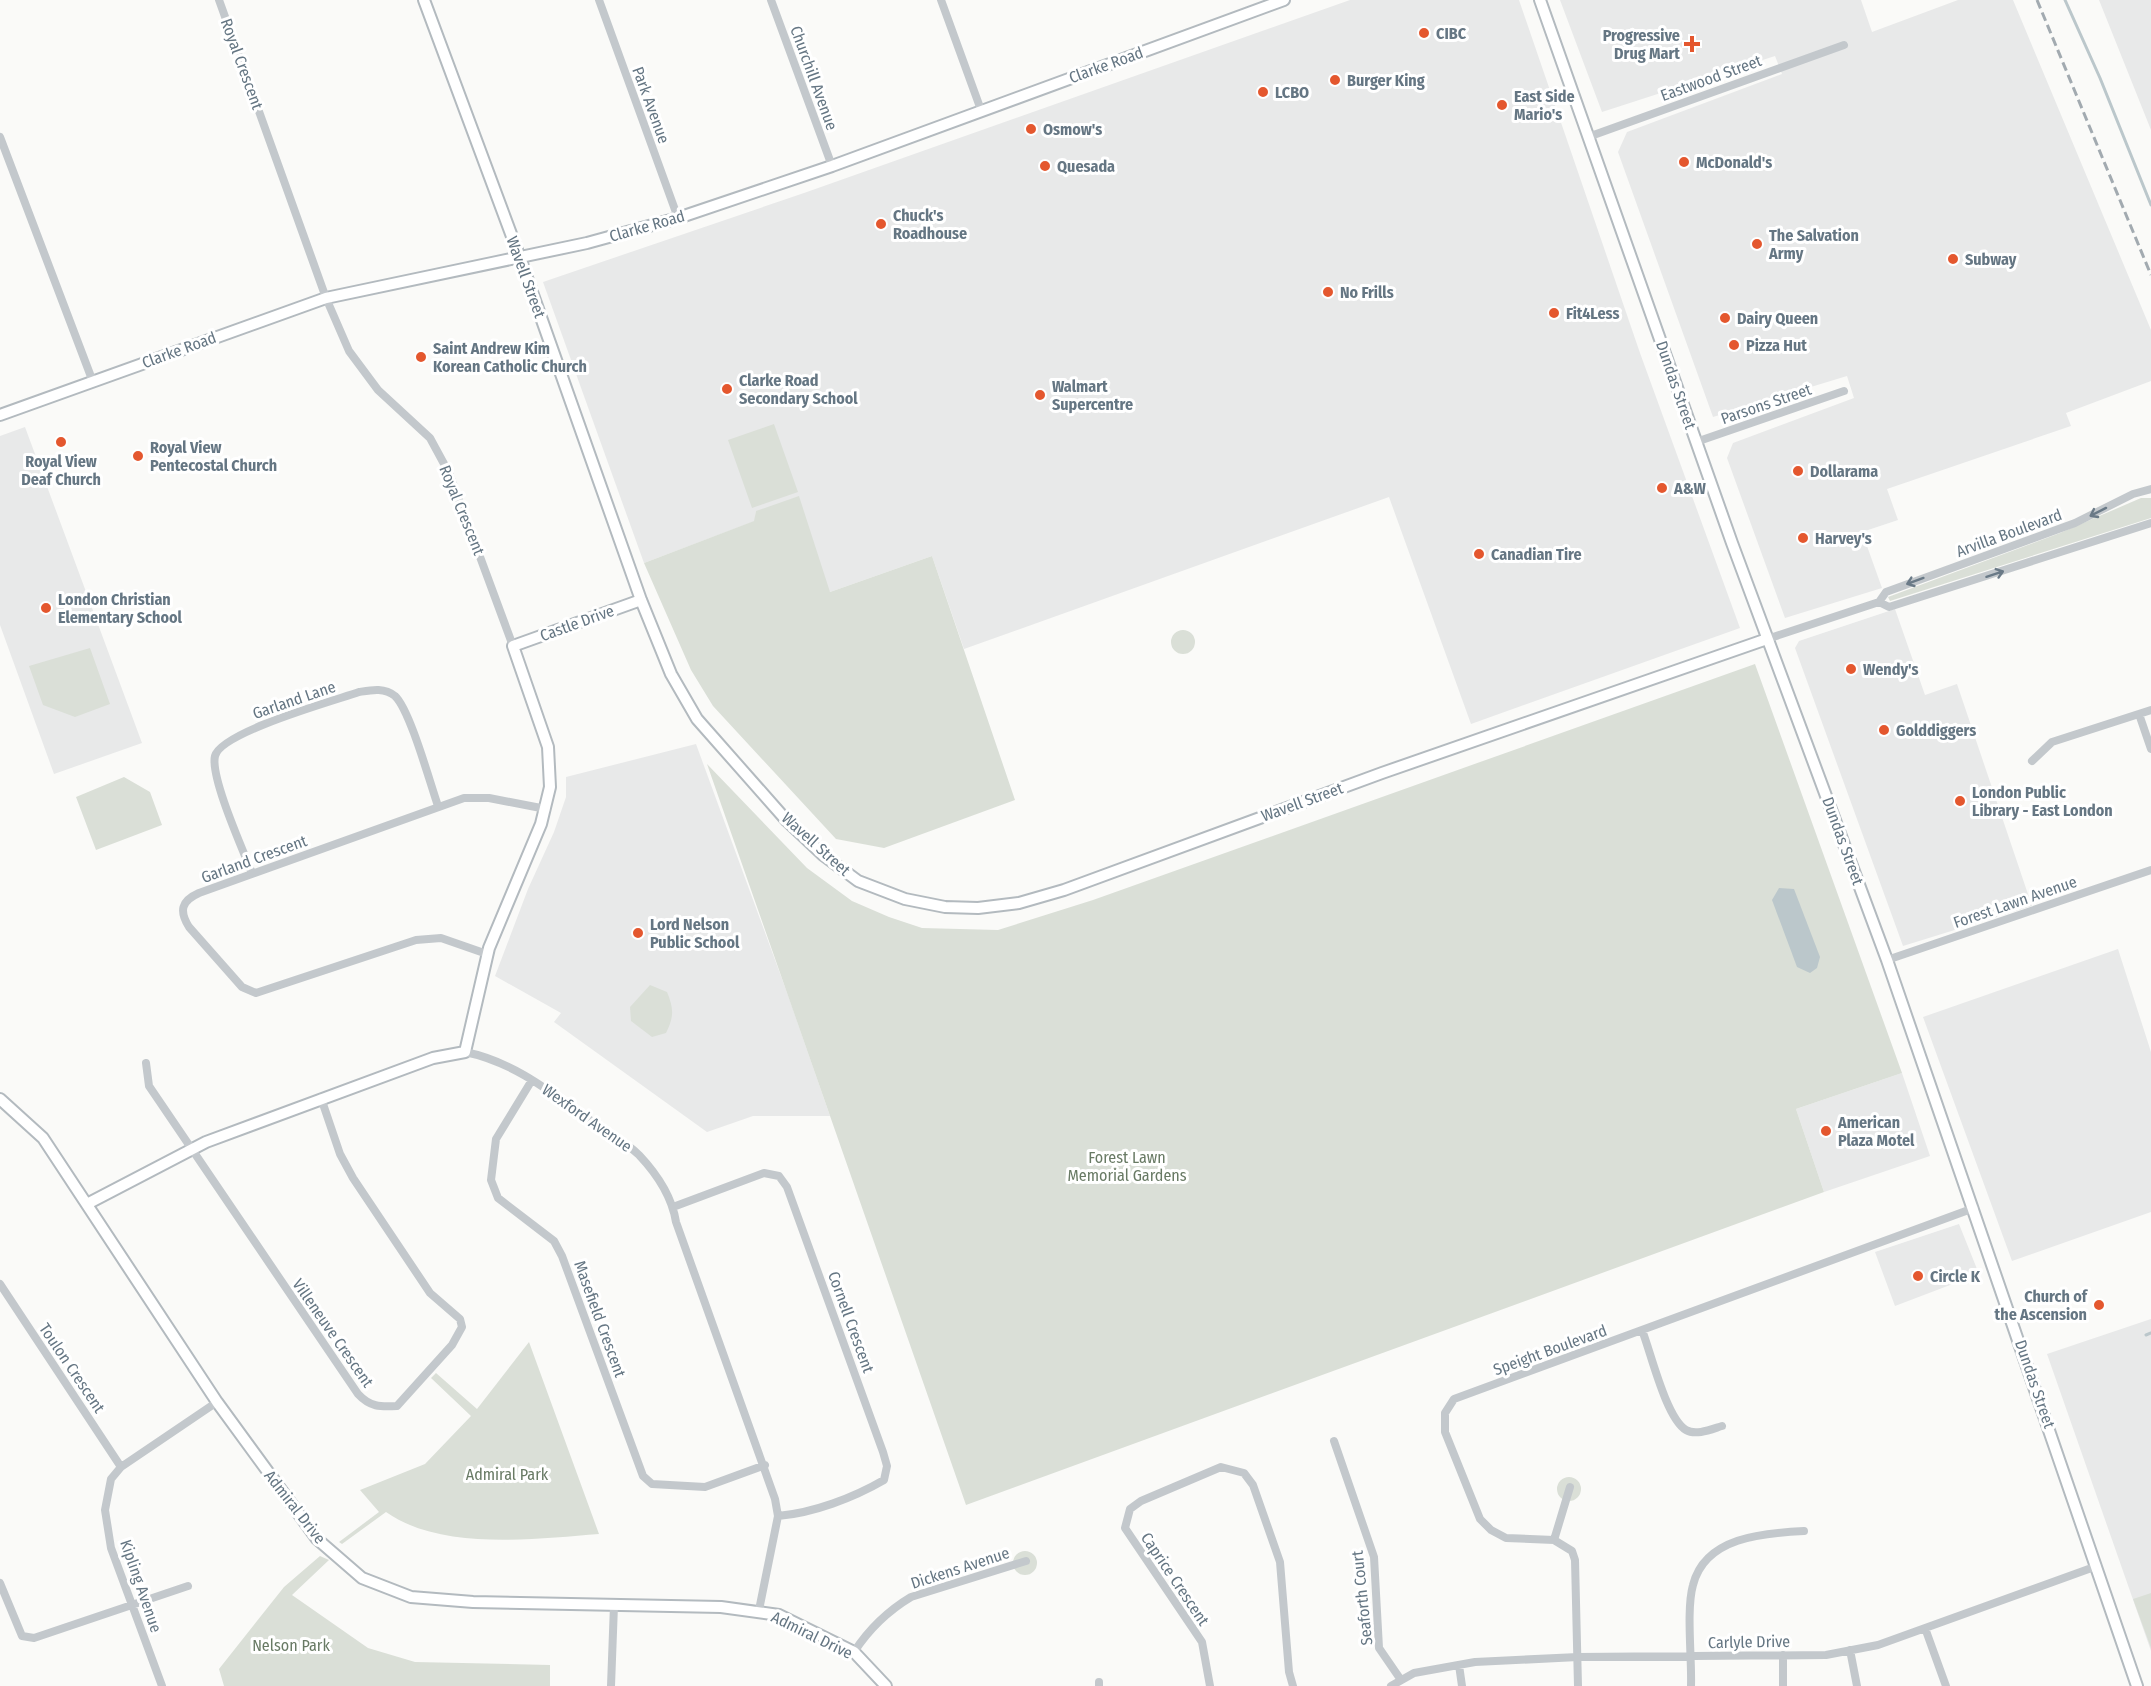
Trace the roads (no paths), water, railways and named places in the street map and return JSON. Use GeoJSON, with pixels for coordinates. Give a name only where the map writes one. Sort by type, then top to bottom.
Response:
{"type":"FeatureCollection","features":[{"type":"Feature","properties":{"kind":"street","name":"Royal Crescent"},"geometry":{"type":"LineString","coordinates":[[219,0],[326,298],[349,351],[378,390],[430,438],[449,473],[548,747],[551,771],[546,809],[488,954],[465,1052]]}},
{"type":"Feature","properties":{"kind":"street","name":"Wavell Street"},"geometry":{"type":"LineString","coordinates":[[424,0],[520,258],[641,600],[670,674],[697,720],[788,821],[823,855],[858,881],[905,899],[945,907],[978,908],[1019,903],[1064,890],[1392,770],[1767,639]]}},
{"type":"Feature","properties":{"kind":"street","name":"Park Avenue"},"geometry":{"type":"LineString","coordinates":[[599,0],[678,218]]}},
{"type":"Feature","properties":{"kind":"street","name":"Churchill Avenue"},"geometry":{"type":"LineString","coordinates":[[771,0],[832,166]]}},
{"type":"Feature","properties":{"kind":"street"},"geometry":{"type":"LineString","coordinates":[[941,0],[981,110]]}},
{"type":"Feature","properties":{"kind":"street","name":"Dundas Street"},"geometry":{"type":"LineString","coordinates":[[1540,0],[1767,639],[1887,960],[2137,1686]]}},
{"type":"Feature","properties":{"kind":"street","name":"Clarke Road"},"geometry":{"type":"LineString","coordinates":[[0,415],[326,298],[587,243],[678,218],[832,166],[1277,1]]}},
{"type":"Feature","properties":{"kind":"street","name":"Eastwood Street"},"geometry":{"type":"LineString","coordinates":[[1588,137],[1844,45]]}},
{"type":"Feature","properties":{"kind":"street"},"geometry":{"type":"LineString","coordinates":[[0,137],[93,382]]}},
{"type":"Feature","properties":{"kind":"street","name":"Parsons Street"},"geometry":{"type":"LineString","coordinates":[[1696,442],[1844,391]]}},
{"type":"Feature","properties":{"kind":"street","name":"Arvilla Boulevard"},"geometry":{"type":"LineString","coordinates":[[1767,639],[1880,602],[1886,592],[2075,523],[2133,494],[2151,489]]}},
{"type":"Feature","properties":{"kind":"street","name":"Arvilla Boulevard"},"geometry":{"type":"LineString","coordinates":[[1880,602],[1889,607],[2151,523]]}},
{"type":"Feature","properties":{"kind":"street","name":"Castle Drive"},"geometry":{"type":"LineString","coordinates":[[513,646],[641,600]]}},
{"type":"Feature","properties":{"kind":"street","name":"Garland Lane"},"geometry":{"type":"LineString","coordinates":[[252,873],[216,776],[215,756],[220,748],[239,733],[358,692],[376,689],[388,692],[403,706],[438,806]]}},
{"type":"Feature","properties":{"kind":"street"},"geometry":{"type":"LineString","coordinates":[[2032,761],[2052,742],[2151,710]]}},
{"type":"Feature","properties":{"kind":"street"},"geometry":{"type":"LineString","coordinates":[[2139,714],[2151,749]]}},
{"type":"Feature","properties":{"kind":"street","name":"Garland Crescent"},"geometry":{"type":"LineString","coordinates":[[488,954],[441,938],[416,940],[256,993],[242,987],[189,927],[183,917],[182,906],[187,898],[252,873],[464,798],[489,798],[546,809]]}},
{"type":"Feature","properties":{"kind":"street","name":"Forest Lawn Avenue"},"geometry":{"type":"LineString","coordinates":[[1887,960],[2151,870]]}},
{"type":"Feature","properties":{"kind":"street","name":"Wexford Avenue"},"geometry":{"type":"LineString","coordinates":[[87,1204],[206,1142],[433,1058],[465,1052],[490,1057],[532,1080],[637,1153],[654,1174],[674,1207],[676,1222],[765,1465],[778,1516],[759,1610]]}},
{"type":"Feature","properties":{"kind":"street"},"geometry":{"type":"LineString","coordinates":[[146,1063],[148,1086],[192,1150]]}},
{"type":"Feature","properties":{"kind":"street","name":"Masefield Crescent"},"geometry":{"type":"LineString","coordinates":[[532,1080],[496,1139],[491,1180],[498,1198],[554,1241],[562,1256],[643,1476],[652,1484],[705,1486],[765,1465]]}},
{"type":"Feature","properties":{"kind":"street","name":"Villeneuve Crescent"},"geometry":{"type":"LineString","coordinates":[[192,1150],[358,1394],[365,1402],[376,1407],[397,1406],[452,1345],[462,1327],[460,1319],[430,1293],[353,1178],[340,1154],[321,1098]]}},
{"type":"Feature","properties":{"kind":"street","name":"Admiral Drive"},"geometry":{"type":"LineString","coordinates":[[0,1099],[43,1138],[217,1402],[317,1539],[362,1578],[411,1597],[473,1602],[721,1607],[759,1610],[779,1615],[854,1652],[886,1686]]}},
{"type":"Feature","properties":{"kind":"street","name":"Cornell Crescent"},"geometry":{"type":"LineString","coordinates":[[674,1207],[764,1173],[779,1176],[787,1187],[883,1452],[887,1466],[884,1479],[877,1484],[799,1514],[778,1516]]}},
{"type":"Feature","properties":{"kind":"street","name":"Speight Boulevard"},"geometry":{"type":"LineString","coordinates":[[1554,1540],[1506,1538],[1491,1530],[1480,1519],[1445,1432],[1445,1413],[1454,1399],[1974,1208]]}},
{"type":"Feature","properties":{"kind":"street","name":"Toulon Crescent"},"geometry":{"type":"LineString","coordinates":[[0,1284],[122,1467]]}},
{"type":"Feature","properties":{"kind":"street"},"geometry":{"type":"LineString","coordinates":[[1642,1330],[1674,1419],[1686,1431],[1698,1433],[1722,1426]]}},
{"type":"Feature","properties":{"kind":"street","name":"Kipling Avenue"},"geometry":{"type":"LineString","coordinates":[[162,1686],[111,1548],[105,1510],[111,1479],[122,1467],[217,1402]]}},
{"type":"Feature","properties":{"kind":"street","name":"Seaforth Court"},"geometry":{"type":"LineString","coordinates":[[1334,1441],[1374,1557],[1379,1648],[1401,1680]]}},
{"type":"Feature","properties":{"kind":"street","name":"Caprice Crescent"},"geometry":{"type":"LineString","coordinates":[[1210,1686],[1202,1642],[1125,1528],[1130,1509],[1141,1501],[1221,1467],[1244,1473],[1253,1485],[1273,1539],[1280,1562],[1288,1672],[1293,1686]]}},
{"type":"Feature","properties":{"kind":"street"},"geometry":{"type":"LineString","coordinates":[[1570,1487],[1554,1540],[1572,1551],[1575,1560],[1578,1686]]}},
{"type":"Feature","properties":{"kind":"street"},"geometry":{"type":"LineString","coordinates":[[1691,1686],[1693,1586],[1701,1565],[1719,1549],[1750,1536],[1804,1531]]}},
{"type":"Feature","properties":{"kind":"street","name":"Dickens Avenue"},"geometry":{"type":"LineString","coordinates":[[854,1652],[868,1631],[894,1607],[911,1597],[1026,1561]]}},
{"type":"Feature","properties":{"kind":"street","name":"Carlyle Drive"},"geometry":{"type":"LineString","coordinates":[[1391,1686],[1414,1673],[1475,1662],[1578,1658],[1826,1655],[1878,1645],[2097,1566]]}},
{"type":"Feature","properties":{"kind":"street"},"geometry":{"type":"LineString","coordinates":[[0,1583],[22,1636],[34,1638],[132,1603],[188,1586]]}},
{"type":"Feature","properties":{"kind":"street"},"geometry":{"type":"LineString","coordinates":[[611,1686],[614,1605]]}},
{"type":"Feature","properties":{"kind":"street"},"geometry":{"type":"LineString","coordinates":[[1925,1628],[1946,1686]]}},
{"type":"Feature","properties":{"kind":"street"},"geometry":{"type":"LineString","coordinates":[[1850,1650],[1857,1686]]}},
{"type":"Feature","properties":{"kind":"street"},"geometry":{"type":"LineString","coordinates":[[1783,1655],[1783,1686]]}},
{"type":"Feature","properties":{"kind":"street"},"geometry":{"type":"LineString","coordinates":[[1458,1665],[1462,1686]]}},
{"type":"Feature","properties":{"kind":"waterway"},"geometry":{"type":"LineString","coordinates":[[2065,0],[2100,78],[2151,205]]}},
{"type":"Feature","properties":{"kind":"waterway"},"geometry":{"type":"LineString","coordinates":[[2146,1335],[2151,1333]]}},
{"type":"Feature","properties":{"kind":"railway"},"geometry":{"type":"LineString","coordinates":[[2037,0],[2151,275]]}},
{"type":"Feature","properties":{"kind":"place","name":"CIBC"},"geometry":{"type":"Point","coordinates":[1424,33]}},
{"type":"Feature","properties":{"kind":"place","name":"Progressive Drug Mart"},"geometry":{"type":"Point","coordinates":[1692,44]}},
{"type":"Feature","properties":{"kind":"place","name":"Burger King"},"geometry":{"type":"Point","coordinates":[1335,80]}},
{"type":"Feature","properties":{"kind":"place","name":"LCBO"},"geometry":{"type":"Point","coordinates":[1263,92]}},
{"type":"Feature","properties":{"kind":"place","name":"East Side Mario's"},"geometry":{"type":"Point","coordinates":[1502,105]}},
{"type":"Feature","properties":{"kind":"place","name":"Osmow's"},"geometry":{"type":"Point","coordinates":[1031,129]}},
{"type":"Feature","properties":{"kind":"place","name":"McDonald's"},"geometry":{"type":"Point","coordinates":[1684,162]}},
{"type":"Feature","properties":{"kind":"place","name":"Quesada"},"geometry":{"type":"Point","coordinates":[1045,166]}},
{"type":"Feature","properties":{"kind":"place","name":"Chuck's Roadhouse"},"geometry":{"type":"Point","coordinates":[881,224]}},
{"type":"Feature","properties":{"kind":"place","name":"The Salvation Army"},"geometry":{"type":"Point","coordinates":[1757,244]}},
{"type":"Feature","properties":{"kind":"place","name":"Subway"},"geometry":{"type":"Point","coordinates":[1953,259]}},
{"type":"Feature","properties":{"kind":"place","name":"No Frills"},"geometry":{"type":"Point","coordinates":[1328,292]}},
{"type":"Feature","properties":{"kind":"place","name":"Fit4Less"},"geometry":{"type":"Point","coordinates":[1554,313]}},
{"type":"Feature","properties":{"kind":"place","name":"Dairy Queen"},"geometry":{"type":"Point","coordinates":[1725,318]}},
{"type":"Feature","properties":{"kind":"place","name":"Pizza Hut"},"geometry":{"type":"Point","coordinates":[1734,345]}},
{"type":"Feature","properties":{"kind":"place","name":"Saint Andrew Kim Korean Catholic Church"},"geometry":{"type":"Point","coordinates":[421,357]}},
{"type":"Feature","properties":{"kind":"place","name":"Clarke Road Secondary School"},"geometry":{"type":"Point","coordinates":[727,389]}},
{"type":"Feature","properties":{"kind":"place","name":"Walmart Supercentre"},"geometry":{"type":"Point","coordinates":[1040,395]}},
{"type":"Feature","properties":{"kind":"place","name":"Royal View Deaf Church"},"geometry":{"type":"Point","coordinates":[61,442]}},
{"type":"Feature","properties":{"kind":"place","name":"Royal View Pentecostal Church"},"geometry":{"type":"Point","coordinates":[138,456]}},
{"type":"Feature","properties":{"kind":"place","name":"Dollarama"},"geometry":{"type":"Point","coordinates":[1798,471]}},
{"type":"Feature","properties":{"kind":"place","name":"A&W"},"geometry":{"type":"Point","coordinates":[1662,488]}},
{"type":"Feature","properties":{"kind":"place","name":"Harvey's"},"geometry":{"type":"Point","coordinates":[1803,538]}},
{"type":"Feature","properties":{"kind":"place","name":"Canadian Tire"},"geometry":{"type":"Point","coordinates":[1479,554]}},
{"type":"Feature","properties":{"kind":"place","name":"London Christian Elementary School"},"geometry":{"type":"Point","coordinates":[46,608]}},
{"type":"Feature","properties":{"kind":"place","name":"Wendy's"},"geometry":{"type":"Point","coordinates":[1851,669]}},
{"type":"Feature","properties":{"kind":"place","name":"Golddiggers"},"geometry":{"type":"Point","coordinates":[1884,730]}},
{"type":"Feature","properties":{"kind":"place","name":"London Public Library - East London"},"geometry":{"type":"Point","coordinates":[1960,801]}},
{"type":"Feature","properties":{"kind":"place","name":"Lord Nelson Public School"},"geometry":{"type":"Point","coordinates":[638,933]}},
{"type":"Feature","properties":{"kind":"place","name":"American Plaza Motel"},"geometry":{"type":"Point","coordinates":[1826,1131]}},
{"type":"Feature","properties":{"kind":"place","name":"Circle K"},"geometry":{"type":"Point","coordinates":[1918,1276]}},
{"type":"Feature","properties":{"kind":"place","name":"Church of the Ascension"},"geometry":{"type":"Point","coordinates":[2099,1305]}},
{"type":"Feature","properties":{"kind":"park label","name":"Forest Lawn Memorial Gardens"},"geometry":{"type":"Point","coordinates":[1127,1166]}},
{"type":"Feature","properties":{"kind":"park label","name":"Admiral Park"},"geometry":{"type":"Point","coordinates":[507,1474]}},
{"type":"Feature","properties":{"kind":"park label","name":"Nelson Park"},"geometry":{"type":"Point","coordinates":[291,1645]}}]}
